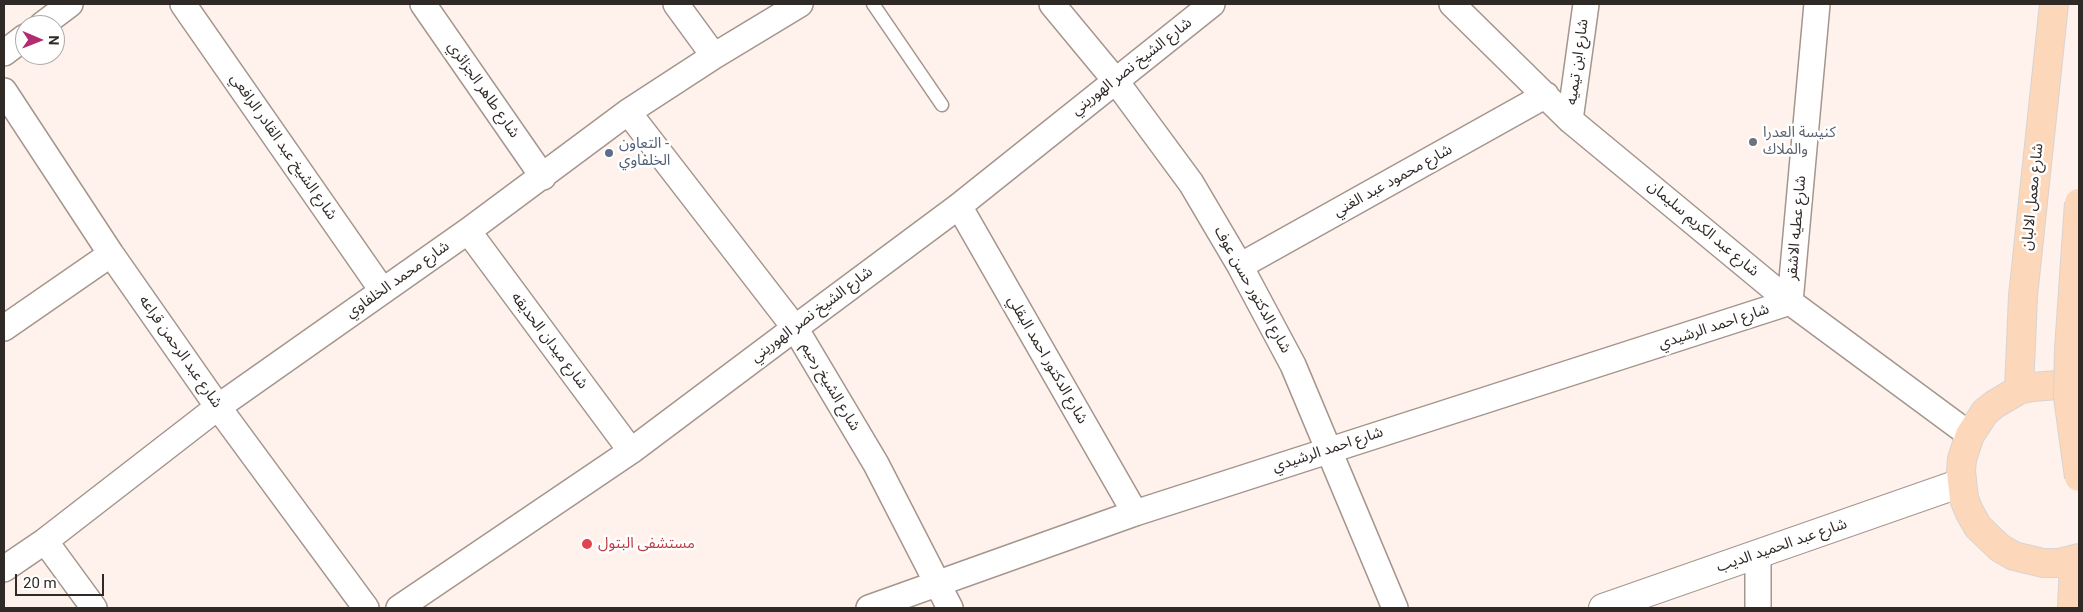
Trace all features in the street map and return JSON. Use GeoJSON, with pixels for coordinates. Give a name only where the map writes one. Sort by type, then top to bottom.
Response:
{"type":"FeatureCollection","features":[{"type":"Feature","properties":{"kind":"main road","name":"شارع معمل الالبان"},"geometry":{"type":"LineString","coordinates":[[2018,390],[2023,296],[2054,4]]}},
{"type":"Feature","properties":{"kind":"main road"},"geometry":{"type":"LineString","coordinates":[[2079,203],[2069,349],[2068,397],[2079,477]]}},
{"type":"Feature","properties":{"kind":"main road"},"geometry":{"type":"LineString","coordinates":[[2072,608],[2077,559],[2059,563],[2036,562],[2014,556],[2000,548],[1978,527],[1970,513],[1961,483],[1962,458],[1970,435],[1985,412],[1995,404],[2018,390],[2045,385],[2058,385],[2079,390]]}},
{"type":"Feature","properties":{"kind":"street"},"geometry":{"type":"LineString","coordinates":[[55,15],[70,4]]}},
{"type":"Feature","properties":{"kind":"street","name":"شارع الشيخ عبد القادر الرافعي"},"geometry":{"type":"LineString","coordinates":[[183,4],[382,290]]}},
{"type":"Feature","properties":{"kind":"street","name":"شارع طاهر الجزائري"},"geometry":{"type":"LineString","coordinates":[[423,4],[543,177]]}},
{"type":"Feature","properties":{"kind":"street"},"geometry":{"type":"LineString","coordinates":[[676,4],[714,56]]}},
{"type":"Feature","properties":{"kind":"street","name":"شارع محمد الخلفاوي"},"geometry":{"type":"LineString","coordinates":[[4,569],[45,541],[218,407],[468,231],[628,112],[714,56],[800,4]]}},
{"type":"Feature","properties":{"kind":"street","name":"شارع الدكتور حسن عوف"},"geometry":{"type":"LineString","coordinates":[[1052,4],[1115,80],[1192,183],[1240,266],[1293,365],[1395,608]]}},
{"type":"Feature","properties":{"kind":"street","name":"شارع الشيخ نصر الهوريني"},"geometry":{"type":"LineString","coordinates":[[399,608],[631,451],[959,206],[1212,4]]}},
{"type":"Feature","properties":{"kind":"street","name":"شارع عبد الكريم سليمان"},"geometry":{"type":"LineString","coordinates":[[1452,4],[1570,120],[1790,302],[1970,435]]}},
{"type":"Feature","properties":{"kind":"street","name":"شارع ابن تيميه"},"geometry":{"type":"LineString","coordinates":[[1570,120],[1586,4]]}},
{"type":"Feature","properties":{"kind":"street","name":"شارع عطيه الاشقر"},"geometry":{"type":"LineString","coordinates":[[1790,302],[1817,4]]}},
{"type":"Feature","properties":{"kind":"street"},"geometry":{"type":"LineString","coordinates":[[4,53],[15,45]]}},
{"type":"Feature","properties":{"kind":"street","name":"شارع عبد الرحمن قراعه"},"geometry":{"type":"LineString","coordinates":[[4,91],[111,254],[218,407],[366,608]]}},
{"type":"Feature","properties":{"kind":"street","name":"شارع محمود عبد الغني"},"geometry":{"type":"LineString","coordinates":[[1240,266],[1546,95]]}},
{"type":"Feature","properties":{"kind":"street","name":"شارع الشيخ رحيم"},"geometry":{"type":"LineString","coordinates":[[628,112],[795,328],[876,464],[950,608]]}},
{"type":"Feature","properties":{"kind":"street","name":"شارع الدكتور احمد البقلي"},"geometry":{"type":"LineString","coordinates":[[959,206],[1135,513]]}},
{"type":"Feature","properties":{"kind":"street","name":"شارع ميدان الحديقه"},"geometry":{"type":"LineString","coordinates":[[468,231],[631,451]]}},
{"type":"Feature","properties":{"kind":"street"},"geometry":{"type":"LineString","coordinates":[[4,328],[111,254]]}},
{"type":"Feature","properties":{"kind":"street","name":"شارع احمد الرشيدي"},"geometry":{"type":"LineString","coordinates":[[869,608],[1135,513],[1790,302]]}},
{"type":"Feature","properties":{"kind":"street","name":"شارع عبد الحميد الديب"},"geometry":{"type":"LineString","coordinates":[[1603,608],[1961,483]]}},
{"type":"Feature","properties":{"kind":"street"},"geometry":{"type":"LineString","coordinates":[[45,541],[94,608]]}},
{"type":"Feature","properties":{"kind":"street"},"geometry":{"type":"LineString","coordinates":[[1758,554],[1758,608]]}},
{"type":"Feature","properties":{"kind":"lane"},"geometry":{"type":"LineString","coordinates":[[873,4],[942,104]]}},
{"type":"Feature","properties":{"kind":"place","name":"كنيسة العدرا والملاك"},"geometry":{"type":"Point","coordinates":[1753,142]}},
{"type":"Feature","properties":{"kind":"place","name":"التعاون - الخلفاوي"},"geometry":{"type":"Point","coordinates":[609,153]}},
{"type":"Feature","properties":{"kind":"place","name":"مستشفى البتول"},"geometry":{"type":"Point","coordinates":[587,544]}}]}
